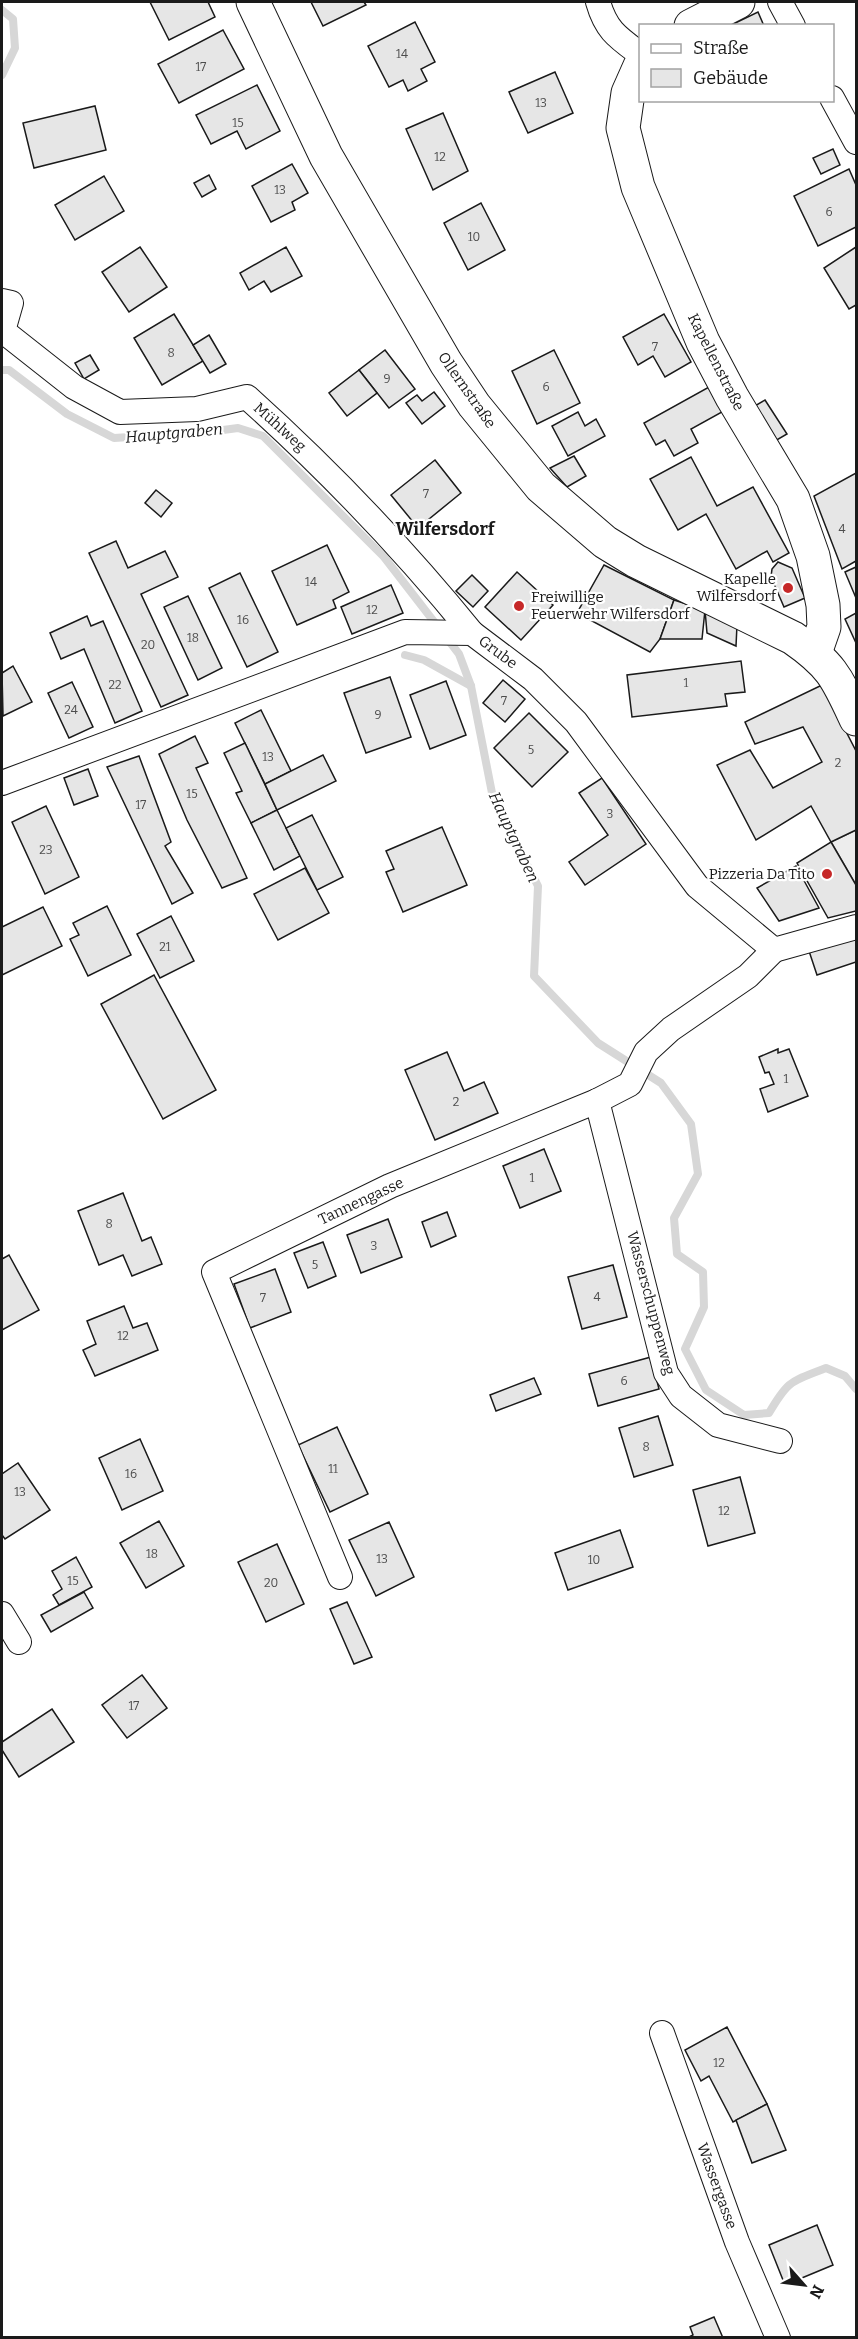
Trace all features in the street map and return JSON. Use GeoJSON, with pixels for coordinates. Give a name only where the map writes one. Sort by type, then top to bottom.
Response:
{"type":"FeatureCollection","features":[{"type":"Feature","properties":{"kind":"street","name":"Ollernstraße"},"geometry":{"type":"LineString","coordinates":[[254,2],[326,156],[446,363],[474,405],[541,487],[605,542],[636,561],[793,638],[815,653],[834,674],[856,719]]}},
{"type":"Feature","properties":{"kind":"street"},"geometry":{"type":"LineString","coordinates":[[598,2],[603,20],[620,39],[639,53]]}},
{"type":"Feature","properties":{"kind":"street"},"geometry":{"type":"LineString","coordinates":[[695,24],[738,2]]}},
{"type":"Feature","properties":{"kind":"street"},"geometry":{"type":"LineString","coordinates":[[780,2],[792,24]]}},
{"type":"Feature","properties":{"kind":"street","name":"Kapellenstraße"},"geometry":{"type":"LineString","coordinates":[[639,68],[628,93],[623,128],[638,187],[703,342],[732,397],[793,499],[813,556],[823,605],[824,627],[815,653]]}},
{"type":"Feature","properties":{"kind":"street"},"geometry":{"type":"LineString","coordinates":[[834,102],[856,142]]}},
{"type":"Feature","properties":{"kind":"street","name":"Mühlweg"},"geometry":{"type":"LineString","coordinates":[[2,301],[11,303],[3,331],[74,387],[120,412],[197,409],[247,397],[302,446],[424,573],[464,633]]}},
{"type":"Feature","properties":{"kind":"street"},"geometry":{"type":"LineString","coordinates":[[2,783],[405,633],[464,633]]}},
{"type":"Feature","properties":{"kind":"street","name":"Grube"},"geometry":{"type":"LineString","coordinates":[[464,633],[533,679],[576,722],[697,886],[774,950]]}},
{"type":"Feature","properties":{"kind":"street"},"geometry":{"type":"LineString","coordinates":[[774,950],[856,927]]}},
{"type":"Feature","properties":{"kind":"street","name":"Tannengasse"},"geometry":{"type":"LineString","coordinates":[[340,1577],[214,1272],[390,1186],[597,1101],[630,1084],[646,1052],[671,1029],[747,976],[774,950]]}},
{"type":"Feature","properties":{"kind":"street","name":"Wasserschuppenweg"},"geometry":{"type":"LineString","coordinates":[[597,1101],[666,1373],[681,1396],[718,1425],[780,1441]]}},
{"type":"Feature","properties":{"kind":"street"},"geometry":{"type":"LineString","coordinates":[[2,1614],[19,1642]]}},
{"type":"Feature","properties":{"kind":"street","name":"Wassergasse"},"geometry":{"type":"LineString","coordinates":[[662,2033],[737,2242],[778,2337]]}},
{"type":"Feature","properties":{"kind":"shaded area"},"geometry":{"type":"Polygon","coordinates":[[[856,830],[856,885],[831,842],[856,830]]]}},
{"type":"Feature","properties":{"kind":"building"},"geometry":{"type":"Polygon","coordinates":[[[150,2],[208,2],[215,17],[169,40],[150,2]]]}},
{"type":"Feature","properties":{"kind":"building"},"geometry":{"type":"Polygon","coordinates":[[[311,2],[364,2],[366,5],[323,26],[311,2]]]}},
{"type":"Feature","properties":{"kind":"building"},"geometry":{"type":"Polygon","coordinates":[[[758,12],[763,24],[733,24],[758,12]]]}},
{"type":"Feature","properties":{"kind":"building"},"geometry":{"type":"Polygon","coordinates":[[[415,22],[435,62],[421,69],[427,81],[408,91],[403,80],[389,87],[368,46],[415,22]]]}},
{"type":"Feature","properties":{"kind":"building"},"geometry":{"type":"Polygon","coordinates":[[[223,30],[244,69],[179,103],[158,64],[223,30]]]}},
{"type":"Feature","properties":{"kind":"building"},"geometry":{"type":"Polygon","coordinates":[[[555,72],[573,113],[528,133],[509,92],[555,72]]]}},
{"type":"Feature","properties":{"kind":"building"},"geometry":{"type":"Polygon","coordinates":[[[257,85],[280,131],[246,149],[237,131],[211,144],[196,115],[257,85]]]}},
{"type":"Feature","properties":{"kind":"building"},"geometry":{"type":"Polygon","coordinates":[[[95,106],[106,150],[34,168],[23,123],[95,106]]]}},
{"type":"Feature","properties":{"kind":"building"},"geometry":{"type":"Polygon","coordinates":[[[443,113],[468,171],[433,190],[406,129],[443,113]]]}},
{"type":"Feature","properties":{"kind":"building"},"geometry":{"type":"Polygon","coordinates":[[[833,149],[840,165],[821,174],[813,158],[833,149]]]}},
{"type":"Feature","properties":{"kind":"building"},"geometry":{"type":"Polygon","coordinates":[[[292,164],[308,193],[292,202],[295,210],[271,222],[252,186],[292,164]]]}},
{"type":"Feature","properties":{"kind":"building"},"geometry":{"type":"Polygon","coordinates":[[[849,169],[856,185],[856,227],[818,246],[794,196],[849,169]]]}},
{"type":"Feature","properties":{"kind":"building"},"geometry":{"type":"Polygon","coordinates":[[[209,175],[216,189],[202,197],[194,183],[209,175]]]}},
{"type":"Feature","properties":{"kind":"building"},"geometry":{"type":"Polygon","coordinates":[[[104,176],[124,211],[75,240],[55,205],[104,176]]]}},
{"type":"Feature","properties":{"kind":"building"},"geometry":{"type":"Polygon","coordinates":[[[481,203],[505,250],[468,270],[444,223],[481,203]]]}},
{"type":"Feature","properties":{"kind":"building"},"geometry":{"type":"Polygon","coordinates":[[[140,247],[167,287],[129,312],[102,272],[140,247]]]}},
{"type":"Feature","properties":{"kind":"building"},"geometry":{"type":"Polygon","coordinates":[[[286,247],[302,276],[271,292],[264,281],[249,290],[240,273],[286,247]]]}},
{"type":"Feature","properties":{"kind":"building"},"geometry":{"type":"Polygon","coordinates":[[[856,247],[856,305],[849,309],[824,268],[856,247]]]}},
{"type":"Feature","properties":{"kind":"building"},"geometry":{"type":"Polygon","coordinates":[[[174,314],[203,361],[162,385],[134,338],[174,314]]]}},
{"type":"Feature","properties":{"kind":"building"},"geometry":{"type":"Polygon","coordinates":[[[664,314],[691,362],[665,377],[653,356],[638,365],[623,337],[664,314]]]}},
{"type":"Feature","properties":{"kind":"building"},"geometry":{"type":"Polygon","coordinates":[[[209,335],[226,364],[210,373],[193,345],[209,335]]]}},
{"type":"Feature","properties":{"kind":"building"},"geometry":{"type":"Polygon","coordinates":[[[385,350],[415,389],[389,408],[359,370],[385,350]]]}},
{"type":"Feature","properties":{"kind":"building"},"geometry":{"type":"Polygon","coordinates":[[[554,350],[580,403],[537,424],[512,371],[554,350]]]}},
{"type":"Feature","properties":{"kind":"building"},"geometry":{"type":"Polygon","coordinates":[[[90,355],[99,370],[84,379],[75,363],[90,355]]]}},
{"type":"Feature","properties":{"kind":"building"},"geometry":{"type":"Polygon","coordinates":[[[359,370],[377,393],[347,416],[329,393],[359,370]]]}},
{"type":"Feature","properties":{"kind":"building"},"geometry":{"type":"Polygon","coordinates":[[[709,387],[722,412],[691,429],[698,443],[674,456],[665,440],[656,445],[644,423],[709,387]]]}},
{"type":"Feature","properties":{"kind":"building"},"geometry":{"type":"Polygon","coordinates":[[[434,392],[445,406],[422,424],[406,403],[417,395],[422,401],[434,392]]]}},
{"type":"Feature","properties":{"kind":"building"},"geometry":{"type":"Polygon","coordinates":[[[765,400],[787,434],[775,441],[753,407],[765,400]]]}},
{"type":"Feature","properties":{"kind":"building"},"geometry":{"type":"Polygon","coordinates":[[[578,412],[585,426],[596,419],[605,436],[568,456],[552,426],[578,412]]]}},
{"type":"Feature","properties":{"kind":"building"},"geometry":{"type":"Polygon","coordinates":[[[574,456],[586,476],[567,487],[550,468],[574,456]]]}},
{"type":"Feature","properties":{"kind":"building"},"geometry":{"type":"Polygon","coordinates":[[[691,457],[717,506],[753,487],[789,553],[773,562],[767,551],[736,569],[706,514],[678,530],[650,479],[691,457]]]}},
{"type":"Feature","properties":{"kind":"building"},"geometry":{"type":"Polygon","coordinates":[[[435,460],[461,493],[418,528],[391,495],[435,460]]]}},
{"type":"Feature","properties":{"kind":"building"},"geometry":{"type":"Polygon","coordinates":[[[856,473],[856,561],[842,569],[814,496],[856,473]]]}},
{"type":"Feature","properties":{"kind":"building"},"geometry":{"type":"Polygon","coordinates":[[[156,490],[172,503],[161,517],[145,503],[156,490]]]}},
{"type":"Feature","properties":{"kind":"building"},"geometry":{"type":"Polygon","coordinates":[[[116,541],[128,568],[165,551],[178,577],[141,594],[188,695],[161,707],[89,553],[116,541]]]}},
{"type":"Feature","properties":{"kind":"building"},"geometry":{"type":"Polygon","coordinates":[[[327,545],[349,592],[333,600],[336,608],[297,625],[272,571],[327,545]]]}},
{"type":"Feature","properties":{"kind":"building","name":"Kapelle Wilfersdorf"},"geometry":{"type":"Polygon","coordinates":[[[778,562],[792,568],[805,598],[784,607],[771,577],[772,569],[778,562]]]}},
{"type":"Feature","properties":{"kind":"building"},"geometry":{"type":"Polygon","coordinates":[[[604,565],[674,600],[660,639],[650,652],[577,613],[604,565]]]}},
{"type":"Feature","properties":{"kind":"building"},"geometry":{"type":"Polygon","coordinates":[[[856,567],[856,598],[845,572],[856,567]]]}},
{"type":"Feature","properties":{"kind":"building","name":"Freiwillige Feuerwehr Wilfersdorf"},"geometry":{"type":"Polygon","coordinates":[[[517,572],[553,605],[521,640],[485,607],[517,572]]]}},
{"type":"Feature","properties":{"kind":"building"},"geometry":{"type":"Polygon","coordinates":[[[240,573],[278,652],[247,667],[209,588],[240,573]]]}},
{"type":"Feature","properties":{"kind":"building"},"geometry":{"type":"Polygon","coordinates":[[[472,575],[488,591],[473,607],[456,591],[472,575]]]}},
{"type":"Feature","properties":{"kind":"building"},"geometry":{"type":"Polygon","coordinates":[[[391,585],[403,613],[352,634],[341,607],[391,585]]]}},
{"type":"Feature","properties":{"kind":"building"},"geometry":{"type":"Polygon","coordinates":[[[188,596],[222,668],[198,680],[164,607],[188,596]]]}},
{"type":"Feature","properties":{"kind":"building"},"geometry":{"type":"Polygon","coordinates":[[[674,600],[705,610],[702,639],[660,639],[674,600]]]}},
{"type":"Feature","properties":{"kind":"building"},"geometry":{"type":"Polygon","coordinates":[[[705,610],[737,625],[736,646],[707,633],[705,610]]]}},
{"type":"Feature","properties":{"kind":"building"},"geometry":{"type":"Polygon","coordinates":[[[856,613],[856,643],[845,619],[856,613]]]}},
{"type":"Feature","properties":{"kind":"building"},"geometry":{"type":"Polygon","coordinates":[[[87,616],[91,626],[103,621],[142,711],[115,723],[84,649],[61,659],[50,633],[87,616]]]}},
{"type":"Feature","properties":{"kind":"building"},"geometry":{"type":"Polygon","coordinates":[[[741,661],[745,692],[725,694],[727,706],[632,717],[627,675],[741,661]]]}},
{"type":"Feature","properties":{"kind":"building"},"geometry":{"type":"Polygon","coordinates":[[[13,666],[32,702],[3,716],[2,673],[13,666]]]}},
{"type":"Feature","properties":{"kind":"building"},"geometry":{"type":"Polygon","coordinates":[[[390,677],[411,737],[366,753],[344,693],[390,677]]]}},
{"type":"Feature","properties":{"kind":"building"},"geometry":{"type":"Polygon","coordinates":[[[503,680],[525,699],[505,722],[483,703],[503,680]]]}},
{"type":"Feature","properties":{"kind":"building"},"geometry":{"type":"Polygon","coordinates":[[[446,681],[466,735],[430,749],[410,695],[446,681]]]}},
{"type":"Feature","properties":{"kind":"building"},"geometry":{"type":"Polygon","coordinates":[[[72,682],[93,727],[69,738],[48,693],[72,682]]]}},
{"type":"Feature","properties":{"kind":"building"},"geometry":{"type":"Polygon","coordinates":[[[822,685],[856,751],[856,830],[831,842],[811,806],[756,840],[717,765],[750,750],[773,788],[822,762],[803,727],[755,744],[745,722],[822,685]]]}},
{"type":"Feature","properties":{"kind":"building"},"geometry":{"type":"Polygon","coordinates":[[[261,710],[291,771],[265,784],[235,723],[261,710]]]}},
{"type":"Feature","properties":{"kind":"building"},"geometry":{"type":"Polygon","coordinates":[[[529,713],[568,752],[532,787],[494,748],[529,713]]]}},
{"type":"Feature","properties":{"kind":"building"},"geometry":{"type":"Polygon","coordinates":[[[195,736],[208,763],[196,768],[247,878],[222,888],[187,820],[159,754],[195,736]]]}},
{"type":"Feature","properties":{"kind":"building"},"geometry":{"type":"Polygon","coordinates":[[[245,743],[277,810],[251,823],[236,793],[242,791],[224,753],[245,743]]]}},
{"type":"Feature","properties":{"kind":"building"},"geometry":{"type":"Polygon","coordinates":[[[323,755],[336,781],[277,810],[265,784],[323,755]]]}},
{"type":"Feature","properties":{"kind":"building"},"geometry":{"type":"Polygon","coordinates":[[[139,756],[171,842],[165,846],[193,893],[172,904],[107,767],[139,756]]]}},
{"type":"Feature","properties":{"kind":"building"},"geometry":{"type":"Polygon","coordinates":[[[88,769],[98,796],[74,805],[64,778],[88,769]]]}},
{"type":"Feature","properties":{"kind":"building"},"geometry":{"type":"Polygon","coordinates":[[[602,778],[646,844],[585,885],[569,862],[608,835],[579,793],[602,778]]]}},
{"type":"Feature","properties":{"kind":"building"},"geometry":{"type":"Polygon","coordinates":[[[46,806],[79,877],[45,894],[12,822],[46,806]]]}},
{"type":"Feature","properties":{"kind":"building"},"geometry":{"type":"Polygon","coordinates":[[[277,810],[300,856],[274,870],[251,823],[277,810]]]}},
{"type":"Feature","properties":{"kind":"building"},"geometry":{"type":"Polygon","coordinates":[[[312,815],[343,877],[317,890],[286,828],[312,815]]]}},
{"type":"Feature","properties":{"kind":"building"},"geometry":{"type":"Polygon","coordinates":[[[442,827],[467,885],[403,912],[386,872],[394,869],[386,851],[442,827]]]}},
{"type":"Feature","properties":{"kind":"building","name":"Pizzeria Da Tito"},"geometry":{"type":"Polygon","coordinates":[[[831,842],[856,885],[856,911],[828,918],[797,863],[831,842]]]}},
{"type":"Feature","properties":{"kind":"building"},"geometry":{"type":"Polygon","coordinates":[[[796,866],[819,908],[779,921],[757,888],[796,866]]]}},
{"type":"Feature","properties":{"kind":"building"},"geometry":{"type":"Polygon","coordinates":[[[305,868],[329,913],[278,940],[254,894],[305,868]]]}},
{"type":"Feature","properties":{"kind":"building"},"geometry":{"type":"Polygon","coordinates":[[[107,906],[131,955],[88,976],[70,939],[79,935],[73,923],[107,906]]]}},
{"type":"Feature","properties":{"kind":"building"},"geometry":{"type":"Polygon","coordinates":[[[43,907],[62,946],[2,975],[2,927],[43,907]]]}},
{"type":"Feature","properties":{"kind":"building"},"geometry":{"type":"Polygon","coordinates":[[[171,916],[194,961],[160,978],[137,934],[171,916]]]}},
{"type":"Feature","properties":{"kind":"building"},"geometry":{"type":"Polygon","coordinates":[[[856,937],[856,962],[817,975],[809,951],[856,937]]]}},
{"type":"Feature","properties":{"kind":"building"},"geometry":{"type":"Polygon","coordinates":[[[154,975],[216,1090],[163,1119],[101,1004],[154,975]]]}},
{"type":"Feature","properties":{"kind":"building"},"geometry":{"type":"Polygon","coordinates":[[[778,1049],[778,1053],[789,1049],[808,1096],[768,1112],[760,1089],[774,1084],[769,1072],[765,1073],[759,1057],[778,1049]]]}},
{"type":"Feature","properties":{"kind":"building"},"geometry":{"type":"Polygon","coordinates":[[[447,1052],[464,1091],[484,1082],[498,1113],[435,1140],[405,1070],[447,1052]]]}},
{"type":"Feature","properties":{"kind":"building"},"geometry":{"type":"Polygon","coordinates":[[[544,1149],[561,1191],[520,1208],[503,1166],[544,1149]]]}},
{"type":"Feature","properties":{"kind":"building"},"geometry":{"type":"Polygon","coordinates":[[[123,1193],[142,1241],[151,1237],[162,1264],[132,1276],[123,1255],[99,1265],[78,1211],[123,1193]]]}},
{"type":"Feature","properties":{"kind":"building"},"geometry":{"type":"Polygon","coordinates":[[[447,1212],[456,1236],[431,1247],[422,1222],[447,1212]]]}},
{"type":"Feature","properties":{"kind":"building"},"geometry":{"type":"Polygon","coordinates":[[[388,1219],[402,1257],[361,1273],[347,1235],[388,1219]]]}},
{"type":"Feature","properties":{"kind":"building"},"geometry":{"type":"Polygon","coordinates":[[[323,1242],[336,1276],[308,1288],[294,1253],[323,1242]]]}},
{"type":"Feature","properties":{"kind":"building"},"geometry":{"type":"Polygon","coordinates":[[[9,1255],[39,1310],[2,1330],[2,1259],[9,1255]]]}},
{"type":"Feature","properties":{"kind":"building"},"geometry":{"type":"Polygon","coordinates":[[[613,1265],[627,1317],[582,1329],[568,1277],[613,1265]]]}},
{"type":"Feature","properties":{"kind":"building"},"geometry":{"type":"Polygon","coordinates":[[[275,1269],[291,1312],[250,1328],[234,1284],[275,1269]]]}},
{"type":"Feature","properties":{"kind":"building"},"geometry":{"type":"Polygon","coordinates":[[[124,1306],[133,1328],[147,1323],[158,1350],[95,1376],[83,1350],[96,1344],[87,1321],[124,1306]]]}},
{"type":"Feature","properties":{"kind":"building"},"geometry":{"type":"Polygon","coordinates":[[[651,1357],[659,1389],[598,1406],[589,1374],[651,1357]]]}},
{"type":"Feature","properties":{"kind":"building"},"geometry":{"type":"Polygon","coordinates":[[[534,1378],[541,1394],[496,1411],[490,1395],[534,1378]]]}},
{"type":"Feature","properties":{"kind":"building"},"geometry":{"type":"Polygon","coordinates":[[[658,1416],[673,1465],[634,1477],[619,1428],[658,1416]]]}},
{"type":"Feature","properties":{"kind":"building"},"geometry":{"type":"Polygon","coordinates":[[[337,1427],[368,1494],[330,1512],[298,1445],[337,1427]]]}},
{"type":"Feature","properties":{"kind":"building"},"geometry":{"type":"Polygon","coordinates":[[[140,1439],[163,1491],[122,1510],[99,1458],[140,1439]]]}},
{"type":"Feature","properties":{"kind":"building"},"geometry":{"type":"Polygon","coordinates":[[[18,1463],[50,1510],[5,1539],[2,1535],[2,1474],[18,1463]]]}},
{"type":"Feature","properties":{"kind":"building"},"geometry":{"type":"Polygon","coordinates":[[[740,1477],[755,1533],[708,1546],[693,1490],[740,1477]]]}},
{"type":"Feature","properties":{"kind":"building"},"geometry":{"type":"Polygon","coordinates":[[[159,1521],[184,1566],[146,1588],[120,1543],[159,1521]]]}},
{"type":"Feature","properties":{"kind":"building"},"geometry":{"type":"Polygon","coordinates":[[[389,1522],[414,1577],[376,1596],[349,1540],[389,1522]]]}},
{"type":"Feature","properties":{"kind":"building"},"geometry":{"type":"Polygon","coordinates":[[[620,1530],[633,1567],[568,1590],[555,1553],[620,1530]]]}},
{"type":"Feature","properties":{"kind":"building"},"geometry":{"type":"Polygon","coordinates":[[[277,1544],[304,1604],[266,1622],[238,1562],[277,1544]]]}},
{"type":"Feature","properties":{"kind":"building"},"geometry":{"type":"Polygon","coordinates":[[[76,1557],[92,1587],[59,1605],[53,1595],[62,1589],[52,1571],[76,1557]]]}},
{"type":"Feature","properties":{"kind":"building"},"geometry":{"type":"Polygon","coordinates":[[[84,1592],[93,1608],[51,1632],[41,1615],[84,1592]]]}},
{"type":"Feature","properties":{"kind":"building"},"geometry":{"type":"Polygon","coordinates":[[[347,1602],[372,1657],[354,1664],[330,1609],[347,1602]]]}},
{"type":"Feature","properties":{"kind":"building"},"geometry":{"type":"Polygon","coordinates":[[[142,1675],[167,1708],[127,1738],[102,1705],[142,1675]]]}},
{"type":"Feature","properties":{"kind":"building"},"geometry":{"type":"Polygon","coordinates":[[[52,1709],[74,1742],[19,1777],[2,1750],[2,1742],[52,1709]]]}},
{"type":"Feature","properties":{"kind":"building"},"geometry":{"type":"Polygon","coordinates":[[[727,2027],[767,2104],[733,2122],[709,2076],[701,2081],[685,2050],[727,2027]]]}},
{"type":"Feature","properties":{"kind":"building"},"geometry":{"type":"Polygon","coordinates":[[[767,2104],[786,2150],[752,2163],[736,2120],[767,2104]]]}},
{"type":"Feature","properties":{"kind":"building"},"geometry":{"type":"Polygon","coordinates":[[[817,2225],[833,2265],[785,2285],[769,2245],[817,2225]]]}},
{"type":"Feature","properties":{"kind":"building"},"geometry":{"type":"Polygon","coordinates":[[[714,2317],[723,2338],[687,2338],[693,2335],[690,2327],[714,2317]]]}},
{"type":"Feature","properties":{"kind":"waterway","name":"Hauptgraben"},"geometry":{"type":"LineString","coordinates":[[2,10],[13,19],[15,48],[2,75]]}},
{"type":"Feature","properties":{"kind":"waterway","name":"Hauptgraben"},"geometry":{"type":"LineString","coordinates":[[2,370],[9,370],[67,414],[114,438],[238,428],[263,436],[384,557],[459,654],[471,686],[493,798],[538,886],[534,976],[598,1043],[661,1083],[691,1124],[698,1174],[674,1218],[677,1254],[703,1272],[704,1307],[685,1349],[706,1390],[744,1415],[769,1413],[781,1394],[792,1383],[826,1368],[845,1376],[856,1389]]}},
{"type":"Feature","properties":{"kind":"waterway"},"geometry":{"type":"LineString","coordinates":[[405,655],[424,660],[471,686]]}},
{"type":"Feature","properties":{"kind":"place","name":"Kapelle Wilfersdorf"},"geometry":{"type":"Point","coordinates":[788,588]}},
{"type":"Feature","properties":{"kind":"place","name":"Freiwillige Feuerwehr Wilfersdorf"},"geometry":{"type":"Point","coordinates":[519,606]}},
{"type":"Feature","properties":{"kind":"place","name":"Pizzeria Da Tito"},"geometry":{"type":"Point","coordinates":[827,874]}},
{"type":"Feature","properties":{"kind":"district","name":"Wilfersdorf"},"geometry":{"type":"Point","coordinates":[445,529]}}]}
